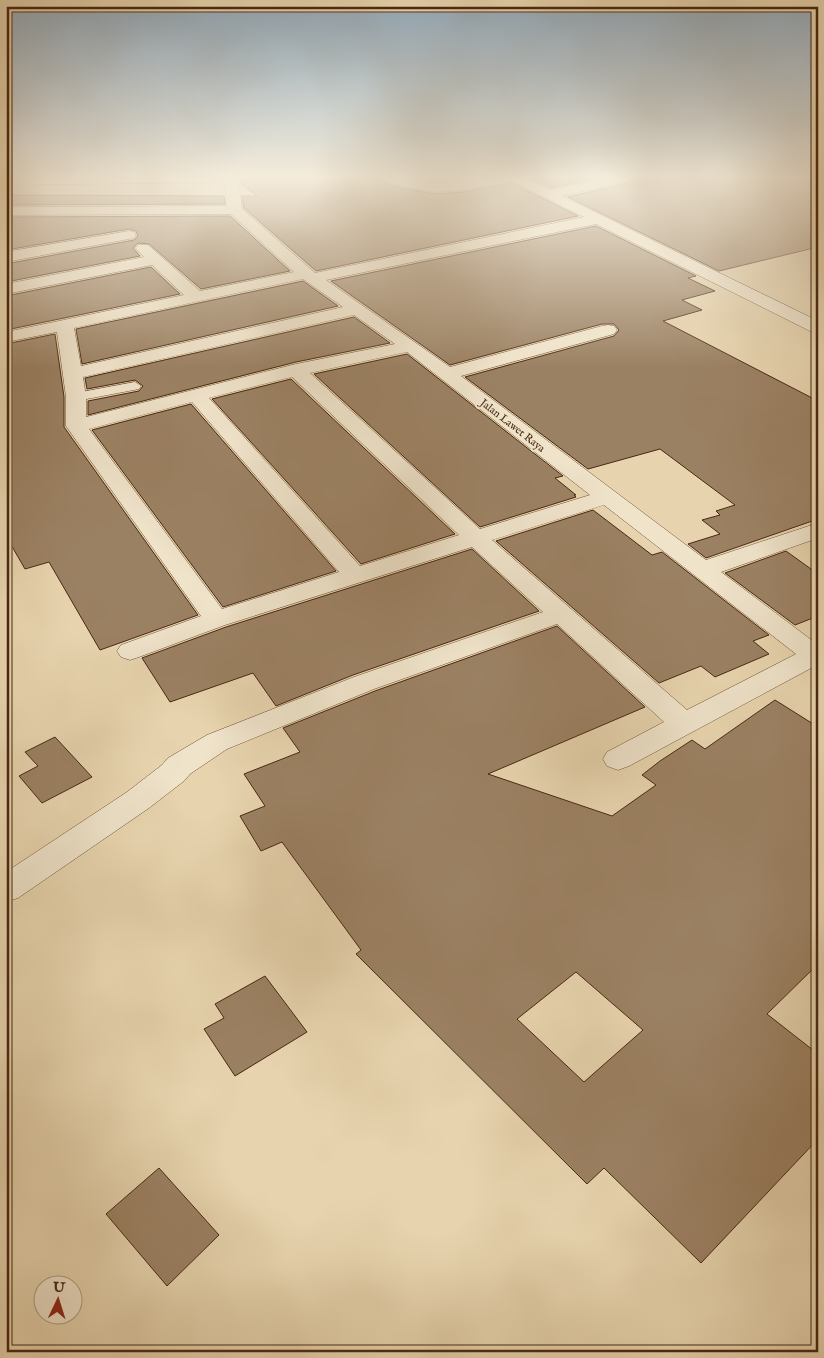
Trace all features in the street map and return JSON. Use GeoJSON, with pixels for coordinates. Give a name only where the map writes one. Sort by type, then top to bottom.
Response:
{"type":"FeatureCollection","features":[{"type":"Feature","properties":{"kind":"street"},"geometry":{"type":"LineString","coordinates":[[6,257],[93,241]]}},
{"type":"Feature","properties":{"kind":"street"},"geometry":{"type":"LineString","coordinates":[[136,241],[196,297]]}},
{"type":"Feature","properties":{"kind":"street","name":"Jalan Lawet Raya"},"geometry":{"type":"LineString","coordinates":[[270,241],[309,276],[410,346],[816,657]]}},
{"type":"Feature","properties":{"kind":"street"},"geometry":{"type":"LineString","coordinates":[[6,336],[196,297],[487,241]]}},
{"type":"Feature","properties":{"kind":"street"},"geometry":{"type":"LineString","coordinates":[[641,241],[818,328]]}},
{"type":"Feature","properties":{"kind":"street"},"geometry":{"type":"LineString","coordinates":[[6,289],[155,260]]}},
{"type":"Feature","properties":{"kind":"street"},"geometry":{"type":"LineString","coordinates":[[72,374],[357,309]]}},
{"type":"Feature","properties":{"kind":"street"},"geometry":{"type":"LineString","coordinates":[[65,324],[76,397],[76,426],[216,619]]}},
{"type":"Feature","properties":{"kind":"street"},"geometry":{"type":"LineString","coordinates":[[446,374],[608,330]]}},
{"type":"Feature","properties":{"kind":"street"},"geometry":{"type":"LineString","coordinates":[[76,426],[296,370],[410,346]]}},
{"type":"Feature","properties":{"kind":"street"},"geometry":{"type":"LineString","coordinates":[[296,370],[476,538],[684,724]]}},
{"type":"Feature","properties":{"kind":"street"},"geometry":{"type":"LineString","coordinates":[[196,395],[355,575]]}},
{"type":"Feature","properties":{"kind":"street"},"geometry":{"type":"LineString","coordinates":[[130,652],[216,619],[606,497]]}},
{"type":"Feature","properties":{"kind":"street"},"geometry":{"type":"LineString","coordinates":[[702,570],[818,530]]}},
{"type":"Feature","properties":{"kind":"street"},"geometry":{"type":"LineString","coordinates":[[6,888],[138,800],[173,773],[179,766],[217,742],[364,683],[561,614]]}},
{"type":"Feature","properties":{"kind":"street"},"geometry":{"type":"LineString","coordinates":[[618,758],[816,657]]}},
{"type":"Feature","properties":{"kind":"lane"},"geometry":{"type":"LineString","coordinates":[[76,397],[135,386]]}},
{"type":"Feature","properties":{"kind":"building"},"geometry":{"type":"Polygon","coordinates":[[[6,241],[57,241],[6,250],[6,241]]]}},
{"type":"Feature","properties":{"kind":"building"},"geometry":{"type":"Polygon","coordinates":[[[127,241],[258,241],[290,271],[201,289],[149,244],[138,243],[133,248],[140,256],[6,282],[6,264],[127,241]]]}},
{"type":"Feature","properties":{"kind":"building"},"geometry":{"type":"Polygon","coordinates":[[[282,241],[457,241],[316,271],[282,241]]]}},
{"type":"Feature","properties":{"kind":"building"},"geometry":{"type":"Polygon","coordinates":[[[522,241],[627,241],[696,276],[688,278],[715,291],[682,300],[702,310],[663,321],[818,401],[818,519],[706,558],[688,544],[720,534],[702,520],[720,515],[716,511],[735,505],[660,449],[588,469],[465,377],[614,336],[619,330],[614,324],[602,324],[450,365],[331,281],[522,241]]]}},
{"type":"Feature","properties":{"kind":"building"},"geometry":{"type":"Polygon","coordinates":[[[659,241],[818,241],[818,247],[719,271],[659,241]]]}},
{"type":"Feature","properties":{"kind":"building"},"geometry":{"type":"Polygon","coordinates":[[[151,267],[180,294],[6,330],[6,296],[151,267]]]}},
{"type":"Feature","properties":{"kind":"building"},"geometry":{"type":"Polygon","coordinates":[[[303,281],[338,306],[82,364],[76,329],[303,281]]]}},
{"type":"Feature","properties":{"kind":"building"},"geometry":{"type":"Polygon","coordinates":[[[354,317],[390,343],[296,362],[88,415],[88,401],[139,391],[143,386],[135,380],[87,389],[85,378],[354,317]]]}},
{"type":"Feature","properties":{"kind":"building"},"geometry":{"type":"Polygon","coordinates":[[[55,334],[64,397],[64,427],[198,615],[100,650],[49,562],[25,569],[6,536],[6,344],[55,334]]]}},
{"type":"Feature","properties":{"kind":"building"},"geometry":{"type":"Polygon","coordinates":[[[407,354],[563,476],[555,478],[576,497],[480,527],[314,374],[407,354]]]}},
{"type":"Feature","properties":{"kind":"building"},"geometry":{"type":"Polygon","coordinates":[[[291,379],[455,534],[361,564],[212,399],[291,379]]]}},
{"type":"Feature","properties":{"kind":"building"},"geometry":{"type":"Polygon","coordinates":[[[191,404],[336,571],[223,607],[92,430],[191,404]]]}},
{"type":"Feature","properties":{"kind":"building"},"geometry":{"type":"Polygon","coordinates":[[[593,510],[652,555],[662,552],[769,635],[753,641],[769,654],[715,677],[701,666],[659,683],[496,541],[593,510]]]}},
{"type":"Feature","properties":{"kind":"building"},"geometry":{"type":"Polygon","coordinates":[[[472,549],[539,611],[353,675],[276,706],[253,673],[170,702],[142,658],[226,627],[472,549]]]}},
{"type":"Feature","properties":{"kind":"building"},"geometry":{"type":"Polygon","coordinates":[[[786,551],[818,574],[818,616],[795,625],[725,573],[786,551]]]}},
{"type":"Feature","properties":{"kind":"building"},"geometry":{"type":"Polygon","coordinates":[[[557,626],[645,707],[488,774],[612,816],[656,785],[642,775],[660,761],[692,740],[705,749],[775,700],[818,727],[818,964],[767,1014],[818,1054],[818,1139],[701,1263],[604,1168],[587,1184],[356,954],[361,950],[282,842],[261,851],[240,816],[265,806],[244,774],[300,752],[283,728],[375,691],[557,626]],[[576,972],[517,1019],[584,1082],[643,1030],[576,972]]]}},
{"type":"Feature","properties":{"kind":"building"},"geometry":{"type":"Polygon","coordinates":[[[55,737],[92,777],[42,803],[19,776],[38,766],[25,752],[55,737]]]}},
{"type":"Feature","properties":{"kind":"building"},"geometry":{"type":"Polygon","coordinates":[[[265,976],[307,1032],[235,1076],[204,1029],[224,1018],[215,1004],[265,976]]]}},
{"type":"Feature","properties":{"kind":"building"},"geometry":{"type":"Polygon","coordinates":[[[159,1168],[219,1235],[167,1286],[106,1214],[159,1168]]]}}]}
